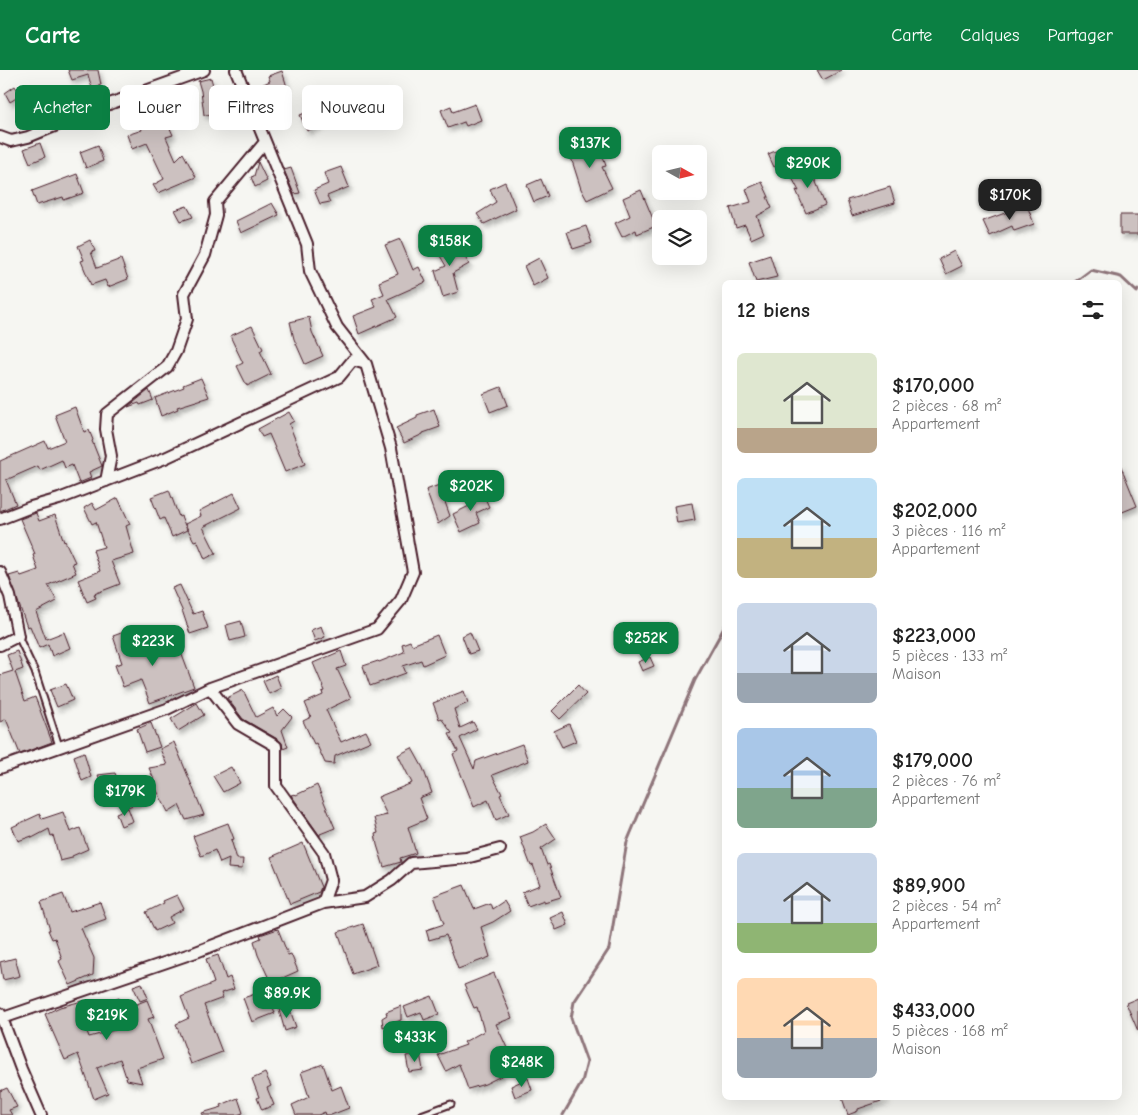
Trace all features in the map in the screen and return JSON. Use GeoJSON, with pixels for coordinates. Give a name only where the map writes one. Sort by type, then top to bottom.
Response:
{"type":"FeatureCollection","features":[{"type":"Feature","properties":{"kind":"street"},"geometry":{"type":"LineString","coordinates":[[0,137],[11,141],[28,137],[101,107],[204,70]]}},
{"type":"Feature","properties":{"kind":"street"},"geometry":{"type":"LineString","coordinates":[[0,768],[167,709],[210,688],[377,629],[401,600],[413,572],[391,448],[366,364],[337,327],[310,271],[307,244],[236,70]]}},
{"type":"Feature","properties":{"kind":"street"},"geometry":{"type":"LineString","coordinates":[[106,481],[111,456],[106,429],[107,414],[167,367],[172,359],[187,319],[184,294],[205,255],[216,215],[215,202],[265,142]]}},
{"type":"Feature","properties":{"kind":"street"},"geometry":{"type":"LineString","coordinates":[[0,519],[165,458],[339,377],[353,360],[366,364]]}},
{"type":"Feature","properties":{"kind":"street"},"geometry":{"type":"LineString","coordinates":[[0,572],[10,596],[18,636],[0,645]]}},
{"type":"Feature","properties":{"kind":"street"},"geometry":{"type":"LineString","coordinates":[[210,688],[238,724],[276,746],[276,786],[324,853],[331,880],[323,903]]}},
{"type":"Feature","properties":{"kind":"street"},"geometry":{"type":"LineString","coordinates":[[41,1115],[0,1017],[196,952],[323,903],[365,897],[392,880],[411,864],[466,858],[500,849]]}},
{"type":"Feature","properties":{"kind":"lane"},"geometry":{"type":"LineString","coordinates":[[18,636],[35,672],[59,746]]}},
{"type":"Feature","properties":{"kind":"lane"},"geometry":{"type":"LineString","coordinates":[[421,1115],[451,1104]]}},
{"type":"Feature","properties":{"kind":"building"},"geometry":{"type":"Polygon","coordinates":[[[68,70],[98,70],[101,85],[91,85],[88,75],[72,80],[68,70]]]}},
{"type":"Feature","properties":{"kind":"building"},"geometry":{"type":"Polygon","coordinates":[[[817,70],[842,70],[823,80],[817,70]]]}},
{"type":"Feature","properties":{"kind":"building"},"geometry":{"type":"Polygon","coordinates":[[[282,71],[286,85],[262,85],[270,81],[268,76],[282,71]]]}},
{"type":"Feature","properties":{"kind":"building"},"geometry":{"type":"Polygon","coordinates":[[[211,78],[213,85],[209,85],[209,115],[204,115],[198,81],[211,78]]]}},
{"type":"Feature","properties":{"kind":"building"},"geometry":{"type":"Polygon","coordinates":[[[15,86],[15,99],[10,102],[5,93],[15,86]]]}},
{"type":"Feature","properties":{"kind":"building"},"geometry":{"type":"Polygon","coordinates":[[[475,104],[481,120],[466,126],[464,122],[448,128],[441,110],[451,106],[453,112],[475,104]]]}},
{"type":"Feature","properties":{"kind":"building"},"geometry":{"type":"Polygon","coordinates":[[[142,130],[171,130],[173,135],[166,137],[176,160],[183,153],[196,177],[158,193],[153,185],[164,179],[147,143],[132,149],[127,135],[142,130]]]}},
{"type":"Feature","properties":{"kind":"building"},"geometry":{"type":"Polygon","coordinates":[[[597,139],[606,166],[602,167],[612,188],[587,200],[581,189],[568,148],[597,139]]]}},
{"type":"Feature","properties":{"kind":"building"},"geometry":{"type":"Polygon","coordinates":[[[40,143],[45,157],[30,163],[24,149],[40,143]]]}},
{"type":"Feature","properties":{"kind":"building"},"geometry":{"type":"Polygon","coordinates":[[[98,145],[103,161],[86,168],[80,152],[98,145]]]}},
{"type":"Feature","properties":{"kind":"building"},"geometry":{"type":"Polygon","coordinates":[[[783,148],[788,160],[774,167],[768,154],[783,148]]]}},
{"type":"Feature","properties":{"kind":"building"},"geometry":{"type":"Polygon","coordinates":[[[258,162],[267,181],[255,187],[251,177],[254,176],[258,162]]]}},
{"type":"Feature","properties":{"kind":"building"},"geometry":{"type":"Polygon","coordinates":[[[807,164],[825,205],[806,213],[796,190],[799,191],[790,174],[807,164]]]}},
{"type":"Feature","properties":{"kind":"building"},"geometry":{"type":"Polygon","coordinates":[[[341,167],[349,187],[327,196],[330,202],[320,204],[314,190],[328,184],[324,173],[341,167]]]}},
{"type":"Feature","properties":{"kind":"building"},"geometry":{"type":"Polygon","coordinates":[[[291,168],[300,193],[294,194],[284,170],[291,168]]]}},
{"type":"Feature","properties":{"kind":"building"},"geometry":{"type":"Polygon","coordinates":[[[77,174],[84,193],[64,200],[63,197],[37,205],[32,191],[77,174]]]}},
{"type":"Feature","properties":{"kind":"building"},"geometry":{"type":"Polygon","coordinates":[[[541,179],[548,196],[534,202],[527,185],[541,179]]]}},
{"type":"Feature","properties":{"kind":"building"},"geometry":{"type":"Polygon","coordinates":[[[505,182],[516,209],[484,224],[477,214],[496,202],[490,189],[505,182]]]}},
{"type":"Feature","properties":{"kind":"building"},"geometry":{"type":"Polygon","coordinates":[[[762,182],[772,208],[757,216],[764,233],[751,239],[745,225],[736,228],[730,208],[751,202],[746,189],[762,182]]]}},
{"type":"Feature","properties":{"kind":"building"},"geometry":{"type":"Polygon","coordinates":[[[890,187],[895,203],[852,216],[847,200],[890,187]]]}},
{"type":"Feature","properties":{"kind":"building"},"geometry":{"type":"Polygon","coordinates":[[[641,190],[652,216],[652,228],[637,234],[636,230],[622,237],[615,223],[630,216],[623,198],[641,190]]]}},
{"type":"Feature","properties":{"kind":"building"},"geometry":{"type":"Polygon","coordinates":[[[272,203],[279,215],[241,233],[236,221],[272,203]]]}},
{"type":"Feature","properties":{"kind":"building"},"geometry":{"type":"Polygon","coordinates":[[[1027,205],[1034,224],[1014,231],[1012,226],[990,236],[983,221],[1027,205]]]}},
{"type":"Feature","properties":{"kind":"building"},"geometry":{"type":"Polygon","coordinates":[[[187,206],[193,217],[181,221],[175,210],[187,206]]]}},
{"type":"Feature","properties":{"kind":"building"},"geometry":{"type":"Polygon","coordinates":[[[1120,215],[1138,215],[1138,234],[1120,234],[1120,215]]]}},
{"type":"Feature","properties":{"kind":"building"},"geometry":{"type":"Polygon","coordinates":[[[586,226],[592,243],[573,249],[567,232],[586,226]]]}},
{"type":"Feature","properties":{"kind":"building"},"geometry":{"type":"Polygon","coordinates":[[[454,238],[469,264],[453,273],[458,292],[443,297],[435,271],[446,266],[436,249],[454,238]]]}},
{"type":"Feature","properties":{"kind":"building"},"geometry":{"type":"Polygon","coordinates":[[[400,239],[413,270],[419,267],[426,282],[388,299],[397,317],[359,334],[353,316],[376,307],[372,299],[384,294],[379,282],[398,274],[385,245],[400,239]]]}},
{"type":"Feature","properties":{"kind":"building"},"geometry":{"type":"Polygon","coordinates":[[[90,240],[95,251],[91,252],[97,268],[121,259],[128,279],[108,287],[105,280],[91,285],[81,261],[84,260],[78,246],[90,240]]]}},
{"type":"Feature","properties":{"kind":"building"},"geometry":{"type":"Polygon","coordinates":[[[954,251],[962,266],[946,274],[939,259],[954,251]]]}},
{"type":"Feature","properties":{"kind":"building"},"geometry":{"type":"Polygon","coordinates":[[[770,255],[777,277],[755,280],[749,262],[770,255]]]}},
{"type":"Feature","properties":{"kind":"building"},"geometry":{"type":"Polygon","coordinates":[[[539,258],[548,278],[533,286],[524,266],[539,258]]]}},
{"type":"Feature","properties":{"kind":"building"},"geometry":{"type":"Polygon","coordinates":[[[309,317],[312,332],[323,356],[305,364],[294,339],[290,322],[309,317]]]}},
{"type":"Feature","properties":{"kind":"building"},"geometry":{"type":"Polygon","coordinates":[[[252,326],[263,349],[260,351],[271,374],[247,386],[237,366],[243,363],[230,336],[252,326]]]}},
{"type":"Feature","properties":{"kind":"building"},"geometry":{"type":"Polygon","coordinates":[[[201,378],[209,397],[177,407],[178,409],[161,416],[155,398],[201,378]]]}},
{"type":"Feature","properties":{"kind":"building"},"geometry":{"type":"Polygon","coordinates":[[[501,387],[508,405],[490,412],[483,394],[501,387]]]}},
{"type":"Feature","properties":{"kind":"building"},"geometry":{"type":"Polygon","coordinates":[[[149,390],[153,400],[128,407],[149,390]]]}},
{"type":"Feature","properties":{"kind":"building"},"geometry":{"type":"Polygon","coordinates":[[[75,407],[84,432],[89,430],[102,466],[89,472],[91,478],[79,483],[72,465],[65,468],[62,460],[40,470],[38,466],[6,480],[16,504],[0,511],[0,461],[45,441],[48,448],[65,441],[55,415],[75,407]]]}},
{"type":"Feature","properties":{"kind":"building"},"geometry":{"type":"Polygon","coordinates":[[[434,409],[440,427],[404,443],[396,428],[417,418],[417,415],[434,409]]]}},
{"type":"Feature","properties":{"kind":"building"},"geometry":{"type":"Polygon","coordinates":[[[289,412],[294,421],[289,424],[305,464],[285,472],[269,434],[262,437],[258,429],[289,412]]]}},
{"type":"Feature","properties":{"kind":"building"},"geometry":{"type":"Polygon","coordinates":[[[1122,469],[1137,506],[1122,512],[1122,469]]]}},
{"type":"Feature","properties":{"kind":"building"},"geometry":{"type":"Polygon","coordinates":[[[439,485],[450,516],[438,524],[426,490],[439,485]]]}},
{"type":"Feature","properties":{"kind":"building"},"geometry":{"type":"Polygon","coordinates":[[[481,489],[489,507],[476,513],[480,523],[461,532],[453,514],[475,503],[470,494],[481,489]]]}},
{"type":"Feature","properties":{"kind":"building"},"geometry":{"type":"Polygon","coordinates":[[[169,490],[179,517],[181,516],[187,530],[172,537],[164,518],[160,520],[151,497],[169,490]]]}},
{"type":"Feature","properties":{"kind":"building"},"geometry":{"type":"Polygon","coordinates":[[[234,493],[241,508],[203,527],[216,553],[205,559],[197,540],[194,541],[185,524],[201,516],[199,511],[234,493]]]}},
{"type":"Feature","properties":{"kind":"building"},"geometry":{"type":"Polygon","coordinates":[[[118,498],[130,524],[126,526],[134,554],[111,561],[120,584],[94,594],[96,598],[87,602],[78,580],[100,571],[93,550],[104,547],[96,522],[92,524],[84,508],[92,503],[96,510],[118,498]]]}},
{"type":"Feature","properties":{"kind":"building"},"geometry":{"type":"Polygon","coordinates":[[[692,503],[695,520],[677,523],[674,506],[692,503]]]}},
{"type":"Feature","properties":{"kind":"building"},"geometry":{"type":"Polygon","coordinates":[[[36,513],[39,521],[55,515],[64,542],[75,562],[72,563],[76,573],[48,585],[57,601],[36,612],[46,639],[64,632],[70,648],[52,656],[48,644],[39,648],[30,626],[27,627],[9,576],[19,573],[21,576],[38,570],[33,555],[35,554],[20,519],[36,513]]]}},
{"type":"Feature","properties":{"kind":"building"},"geometry":{"type":"Polygon","coordinates":[[[180,585],[193,614],[202,611],[208,628],[190,634],[172,588],[180,585]]]}},
{"type":"Feature","properties":{"kind":"building"},"geometry":{"type":"Polygon","coordinates":[[[241,621],[245,637],[230,641],[226,625],[241,621]]]}},
{"type":"Feature","properties":{"kind":"building"},"geometry":{"type":"Polygon","coordinates":[[[321,626],[325,637],[315,641],[311,630],[321,626]]]}},
{"type":"Feature","properties":{"kind":"building"},"geometry":{"type":"Polygon","coordinates":[[[132,629],[140,653],[176,639],[194,687],[150,703],[141,680],[123,687],[115,665],[122,663],[113,636],[132,629]]]}},
{"type":"Feature","properties":{"kind":"building"},"geometry":{"type":"Polygon","coordinates":[[[470,632],[478,651],[469,654],[462,636],[470,632]]]}},
{"type":"Feature","properties":{"kind":"building"},"geometry":{"type":"Polygon","coordinates":[[[437,635],[445,655],[423,665],[421,660],[403,666],[406,673],[370,686],[363,666],[404,652],[402,644],[410,641],[412,645],[437,635]]]}},
{"type":"Feature","properties":{"kind":"building"},"geometry":{"type":"Polygon","coordinates":[[[17,651],[23,669],[15,672],[25,701],[35,697],[52,742],[20,754],[6,719],[0,722],[0,675],[13,671],[7,655],[17,651]]]}},
{"type":"Feature","properties":{"kind":"building"},"geometry":{"type":"Polygon","coordinates":[[[341,651],[346,666],[337,669],[351,698],[326,710],[341,742],[366,731],[371,741],[335,756],[334,764],[325,763],[303,721],[311,717],[305,703],[323,695],[322,692],[325,691],[313,663],[341,651]]]}},
{"type":"Feature","properties":{"kind":"building"},"geometry":{"type":"Polygon","coordinates":[[[650,657],[654,666],[642,671],[638,662],[650,657]]]}},
{"type":"Feature","properties":{"kind":"building"},"geometry":{"type":"Polygon","coordinates":[[[276,675],[281,688],[269,694],[263,681],[276,675]]]}},
{"type":"Feature","properties":{"kind":"building"},"geometry":{"type":"Polygon","coordinates":[[[66,684],[73,700],[57,707],[50,690],[66,684]]]}},
{"type":"Feature","properties":{"kind":"building"},"geometry":{"type":"Polygon","coordinates":[[[578,685],[586,694],[560,719],[552,711],[578,685]]]}},
{"type":"Feature","properties":{"kind":"building"},"geometry":{"type":"Polygon","coordinates":[[[243,690],[256,717],[273,708],[277,716],[284,709],[292,717],[282,730],[288,747],[283,749],[282,743],[279,740],[243,719],[227,698],[243,690]]]}},
{"type":"Feature","properties":{"kind":"building"},"geometry":{"type":"Polygon","coordinates":[[[464,691],[468,703],[454,709],[460,728],[473,722],[477,729],[460,738],[474,769],[476,761],[522,744],[528,761],[492,775],[502,794],[500,795],[509,814],[496,820],[488,800],[474,807],[453,754],[458,751],[449,734],[452,733],[441,718],[439,719],[433,703],[464,691]]]}},
{"type":"Feature","properties":{"kind":"building"},"geometry":{"type":"Polygon","coordinates":[[[197,703],[204,715],[178,731],[171,719],[197,703]]]}},
{"type":"Feature","properties":{"kind":"building"},"geometry":{"type":"Polygon","coordinates":[[[151,723],[160,747],[145,752],[137,729],[151,723]]]}},
{"type":"Feature","properties":{"kind":"building"},"geometry":{"type":"Polygon","coordinates":[[[569,724],[576,741],[562,747],[554,731],[569,724]]]}},
{"type":"Feature","properties":{"kind":"building"},"geometry":{"type":"Polygon","coordinates":[[[174,742],[204,815],[186,820],[179,805],[168,812],[153,783],[155,782],[149,768],[167,765],[160,749],[174,742]]]}},
{"type":"Feature","properties":{"kind":"building"},"geometry":{"type":"Polygon","coordinates":[[[412,748],[423,768],[432,793],[419,798],[427,819],[408,827],[416,853],[400,858],[401,862],[384,867],[377,845],[375,834],[378,833],[374,818],[387,815],[378,797],[412,783],[398,755],[412,748]]]}},
{"type":"Feature","properties":{"kind":"building"},"geometry":{"type":"Polygon","coordinates":[[[84,752],[91,777],[82,781],[74,756],[84,752]]]}},
{"type":"Feature","properties":{"kind":"building"},"geometry":{"type":"Polygon","coordinates":[[[231,767],[240,783],[223,792],[213,776],[231,767]]]}},
{"type":"Feature","properties":{"kind":"building"},"geometry":{"type":"Polygon","coordinates":[[[115,773],[122,791],[137,783],[144,801],[122,809],[113,791],[106,794],[98,775],[115,773]]]}},
{"type":"Feature","properties":{"kind":"building"},"geometry":{"type":"Polygon","coordinates":[[[317,785],[335,828],[320,834],[320,836],[291,795],[296,795],[317,785]]]}},
{"type":"Feature","properties":{"kind":"building"},"geometry":{"type":"Polygon","coordinates":[[[128,808],[133,821],[121,826],[116,813],[128,808]]]}},
{"type":"Feature","properties":{"kind":"building"},"geometry":{"type":"Polygon","coordinates":[[[63,812],[70,832],[80,828],[88,849],[72,856],[72,858],[60,861],[53,835],[51,836],[49,829],[32,838],[32,836],[18,841],[12,827],[40,814],[42,819],[63,812]]]}},
{"type":"Feature","properties":{"kind":"building"},"geometry":{"type":"Polygon","coordinates":[[[228,823],[234,839],[231,840],[237,859],[243,859],[242,869],[228,868],[229,859],[220,863],[215,850],[201,856],[193,836],[228,823]]]}},
{"type":"Feature","properties":{"kind":"building"},"geometry":{"type":"Polygon","coordinates":[[[546,824],[556,839],[541,849],[547,865],[549,864],[561,897],[544,902],[544,900],[528,906],[522,892],[540,885],[520,837],[546,824]]]}},
{"type":"Feature","properties":{"kind":"building"},"geometry":{"type":"Polygon","coordinates":[[[303,843],[321,887],[319,892],[290,904],[271,857],[303,843]]]}},
{"type":"Feature","properties":{"kind":"building"},"geometry":{"type":"Polygon","coordinates":[[[464,885],[474,909],[490,903],[492,909],[504,901],[510,911],[481,927],[490,957],[458,969],[446,935],[429,940],[426,930],[444,924],[434,896],[464,885]]]}},
{"type":"Feature","properties":{"kind":"building"},"geometry":{"type":"Polygon","coordinates":[[[63,894],[70,912],[100,902],[106,919],[81,928],[94,958],[93,975],[70,985],[59,961],[62,959],[55,938],[52,939],[48,930],[50,930],[41,902],[63,894]]]}},
{"type":"Feature","properties":{"kind":"building"},"geometry":{"type":"Polygon","coordinates":[[[177,895],[184,909],[169,917],[172,923],[155,931],[146,912],[177,895]]]}},
{"type":"Feature","properties":{"kind":"building"},"geometry":{"type":"Polygon","coordinates":[[[563,912],[568,925],[556,930],[550,918],[563,912]]]}},
{"type":"Feature","properties":{"kind":"building"},"geometry":{"type":"Polygon","coordinates":[[[363,924],[377,965],[353,974],[338,932],[363,924]]]}},
{"type":"Feature","properties":{"kind":"building"},"geometry":{"type":"Polygon","coordinates":[[[278,929],[288,955],[291,954],[298,971],[271,983],[258,955],[254,941],[261,938],[260,935],[278,929]]]}},
{"type":"Feature","properties":{"kind":"building"},"geometry":{"type":"Polygon","coordinates":[[[218,955],[226,979],[230,977],[234,989],[221,993],[223,998],[204,1005],[222,1052],[191,1064],[176,1024],[189,1018],[181,997],[214,983],[206,959],[218,955]]]}},
{"type":"Feature","properties":{"kind":"building"},"geometry":{"type":"Polygon","coordinates":[[[15,958],[20,976],[3,980],[0,962],[15,958]]]}},
{"type":"Feature","properties":{"kind":"building"},"geometry":{"type":"Polygon","coordinates":[[[494,973],[512,1018],[496,1024],[507,1048],[493,1055],[503,1075],[485,1084],[468,1089],[459,1064],[446,1071],[438,1055],[466,1045],[464,1042],[484,1031],[477,1007],[474,1008],[464,985],[494,973]]]}},
{"type":"Feature","properties":{"kind":"building"},"geometry":{"type":"Polygon","coordinates":[[[142,983],[148,998],[140,1001],[133,986],[142,983]]]}},
{"type":"Feature","properties":{"kind":"building"},"geometry":{"type":"Polygon","coordinates":[[[267,990],[275,1013],[252,1022],[243,998],[267,990]]]}},
{"type":"Feature","properties":{"kind":"building"},"geometry":{"type":"Polygon","coordinates":[[[432,996],[439,1014],[424,1020],[421,1012],[408,1017],[404,1007],[432,996]]]}},
{"type":"Feature","properties":{"kind":"building"},"geometry":{"type":"Polygon","coordinates":[[[119,998],[124,1009],[147,1000],[154,1017],[148,1019],[163,1059],[137,1068],[142,1083],[127,1080],[120,1059],[97,1068],[108,1093],[94,1099],[78,1054],[65,1060],[45,1014],[60,1007],[82,1001],[92,1002],[91,1011],[79,1010],[89,1037],[122,1028],[110,1002],[119,998]]]}},
{"type":"Feature","properties":{"kind":"building"},"geometry":{"type":"Polygon","coordinates":[[[1138,998],[1138,1031],[1126,1003],[1138,998]]]}},
{"type":"Feature","properties":{"kind":"building"},"geometry":{"type":"Polygon","coordinates":[[[401,1006],[401,1020],[383,1027],[382,1018],[387,1015],[386,1012],[401,1006]]]}},
{"type":"Feature","properties":{"kind":"building"},"geometry":{"type":"Polygon","coordinates":[[[289,1007],[296,1027],[285,1031],[279,1010],[289,1007]]]}},
{"type":"Feature","properties":{"kind":"building"},"geometry":{"type":"Polygon","coordinates":[[[433,1027],[440,1043],[420,1051],[414,1034],[433,1027]]]}},
{"type":"Feature","properties":{"kind":"building"},"geometry":{"type":"Polygon","coordinates":[[[420,1053],[423,1070],[409,1072],[406,1056],[420,1053]]]}},
{"type":"Feature","properties":{"kind":"building"},"geometry":{"type":"Polygon","coordinates":[[[323,1064],[332,1090],[341,1086],[349,1108],[331,1115],[326,1115],[325,1112],[318,1115],[296,1115],[292,1105],[309,1097],[301,1072],[323,1064]]]}},
{"type":"Feature","properties":{"kind":"building"},"geometry":{"type":"Polygon","coordinates":[[[265,1073],[271,1086],[267,1088],[274,1105],[262,1110],[252,1079],[265,1073]]]}},
{"type":"Feature","properties":{"kind":"building"},"geometry":{"type":"Polygon","coordinates":[[[528,1078],[532,1090],[515,1097],[511,1086],[528,1078]]]}},
{"type":"Feature","properties":{"kind":"building"},"geometry":{"type":"Polygon","coordinates":[[[7,1088],[17,1107],[9,1110],[12,1115],[0,1115],[0,1091],[7,1088]]]}},
{"type":"Feature","properties":{"kind":"building"},"geometry":{"type":"Polygon","coordinates":[[[238,1098],[243,1113],[237,1115],[203,1115],[202,1113],[222,1107],[221,1105],[238,1098]]]}},
{"type":"Feature","properties":{"kind":"building"},"geometry":{"type":"Polygon","coordinates":[[[843,1100],[884,1100],[858,1109],[858,1111],[848,1115],[843,1100]]]}},
{"type":"Feature","properties":{"kind":"waterway"},"geometry":{"type":"LineString","coordinates":[[1078,280],[1091,270],[1121,277],[1137,292],[1138,290]]}},
{"type":"Feature","properties":{"kind":"waterway"},"geometry":{"type":"LineString","coordinates":[[563,1115],[582,1082],[587,1062],[571,1018],[574,1002],[609,949],[627,842],[695,680],[722,631]]}}]}
